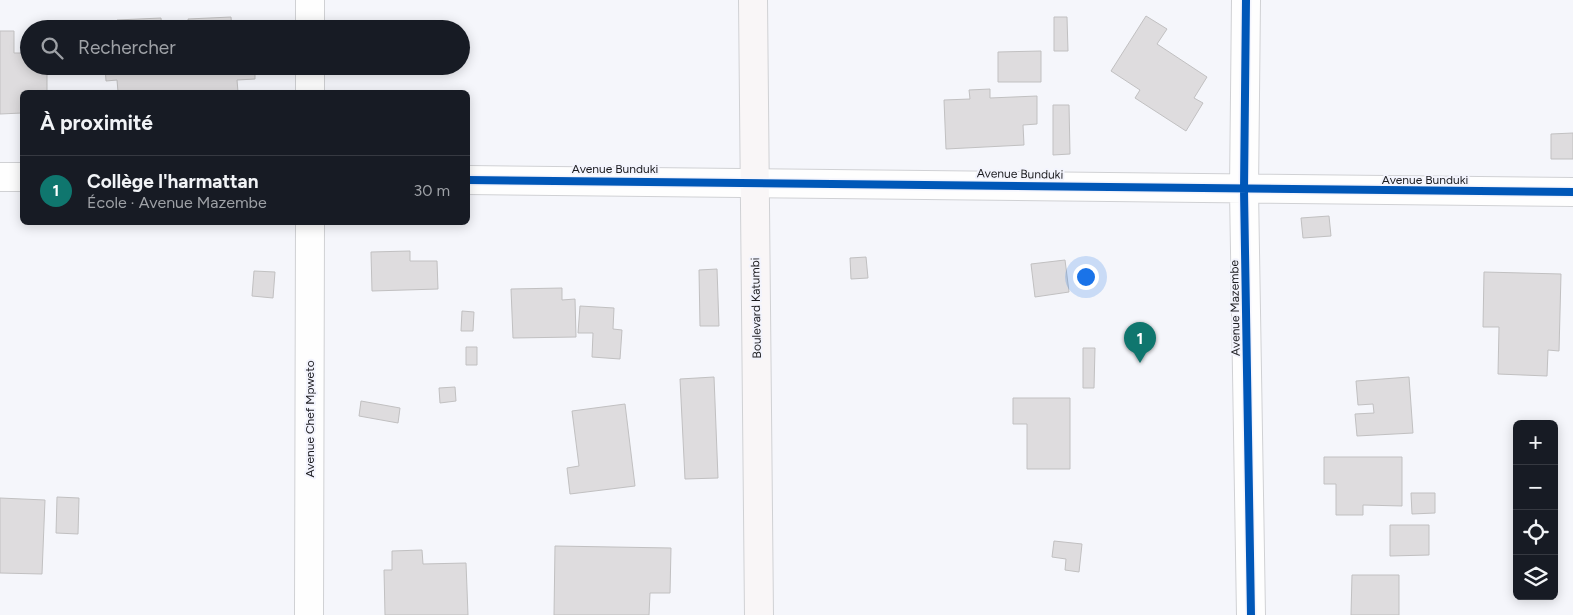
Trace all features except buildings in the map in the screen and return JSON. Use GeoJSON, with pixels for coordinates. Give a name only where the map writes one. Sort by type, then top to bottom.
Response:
{"type":"FeatureCollection","features":[{"type":"Feature","properties":{"kind":"street"},"geometry":{"type":"LineString","coordinates":[[310,0],[310,20]]}},
{"type":"Feature","properties":{"kind":"street","name":"Boulevard Katumbi"},"geometry":{"type":"LineString","coordinates":[[753,0],[759,615]]}},
{"type":"Feature","properties":{"kind":"street","name":"Avenue Mazembe"},"geometry":{"type":"LineString","coordinates":[[1246,0],[1244,190],[1251,615]]}},
{"type":"Feature","properties":{"kind":"street"},"geometry":{"type":"LineString","coordinates":[[310,75],[310,90]]}},
{"type":"Feature","properties":{"kind":"street"},"geometry":{"type":"LineString","coordinates":[[0,177],[20,177]]}},
{"type":"Feature","properties":{"kind":"street","name":"Avenue Bunduki"},"geometry":{"type":"LineString","coordinates":[[470,180],[754,181],[1244,190],[1573,192]]}},
{"type":"Feature","properties":{"kind":"street","name":"Avenue Chef Mpweto"},"geometry":{"type":"LineString","coordinates":[[309,615],[310,225]]}},
{"type":"Feature","properties":{"kind":"cycle path"},"geometry":{"type":"LineString","coordinates":[[1246,0],[1244,190],[1251,615]]}},
{"type":"Feature","properties":{"kind":"cycle path"},"geometry":{"type":"LineString","coordinates":[[470,180],[1573,192]]}},
{"type":"Feature","properties":{"kind":"place","name":"Collège l'harmattan"},"geometry":{"type":"Point","coordinates":[1140,363]}}]}
